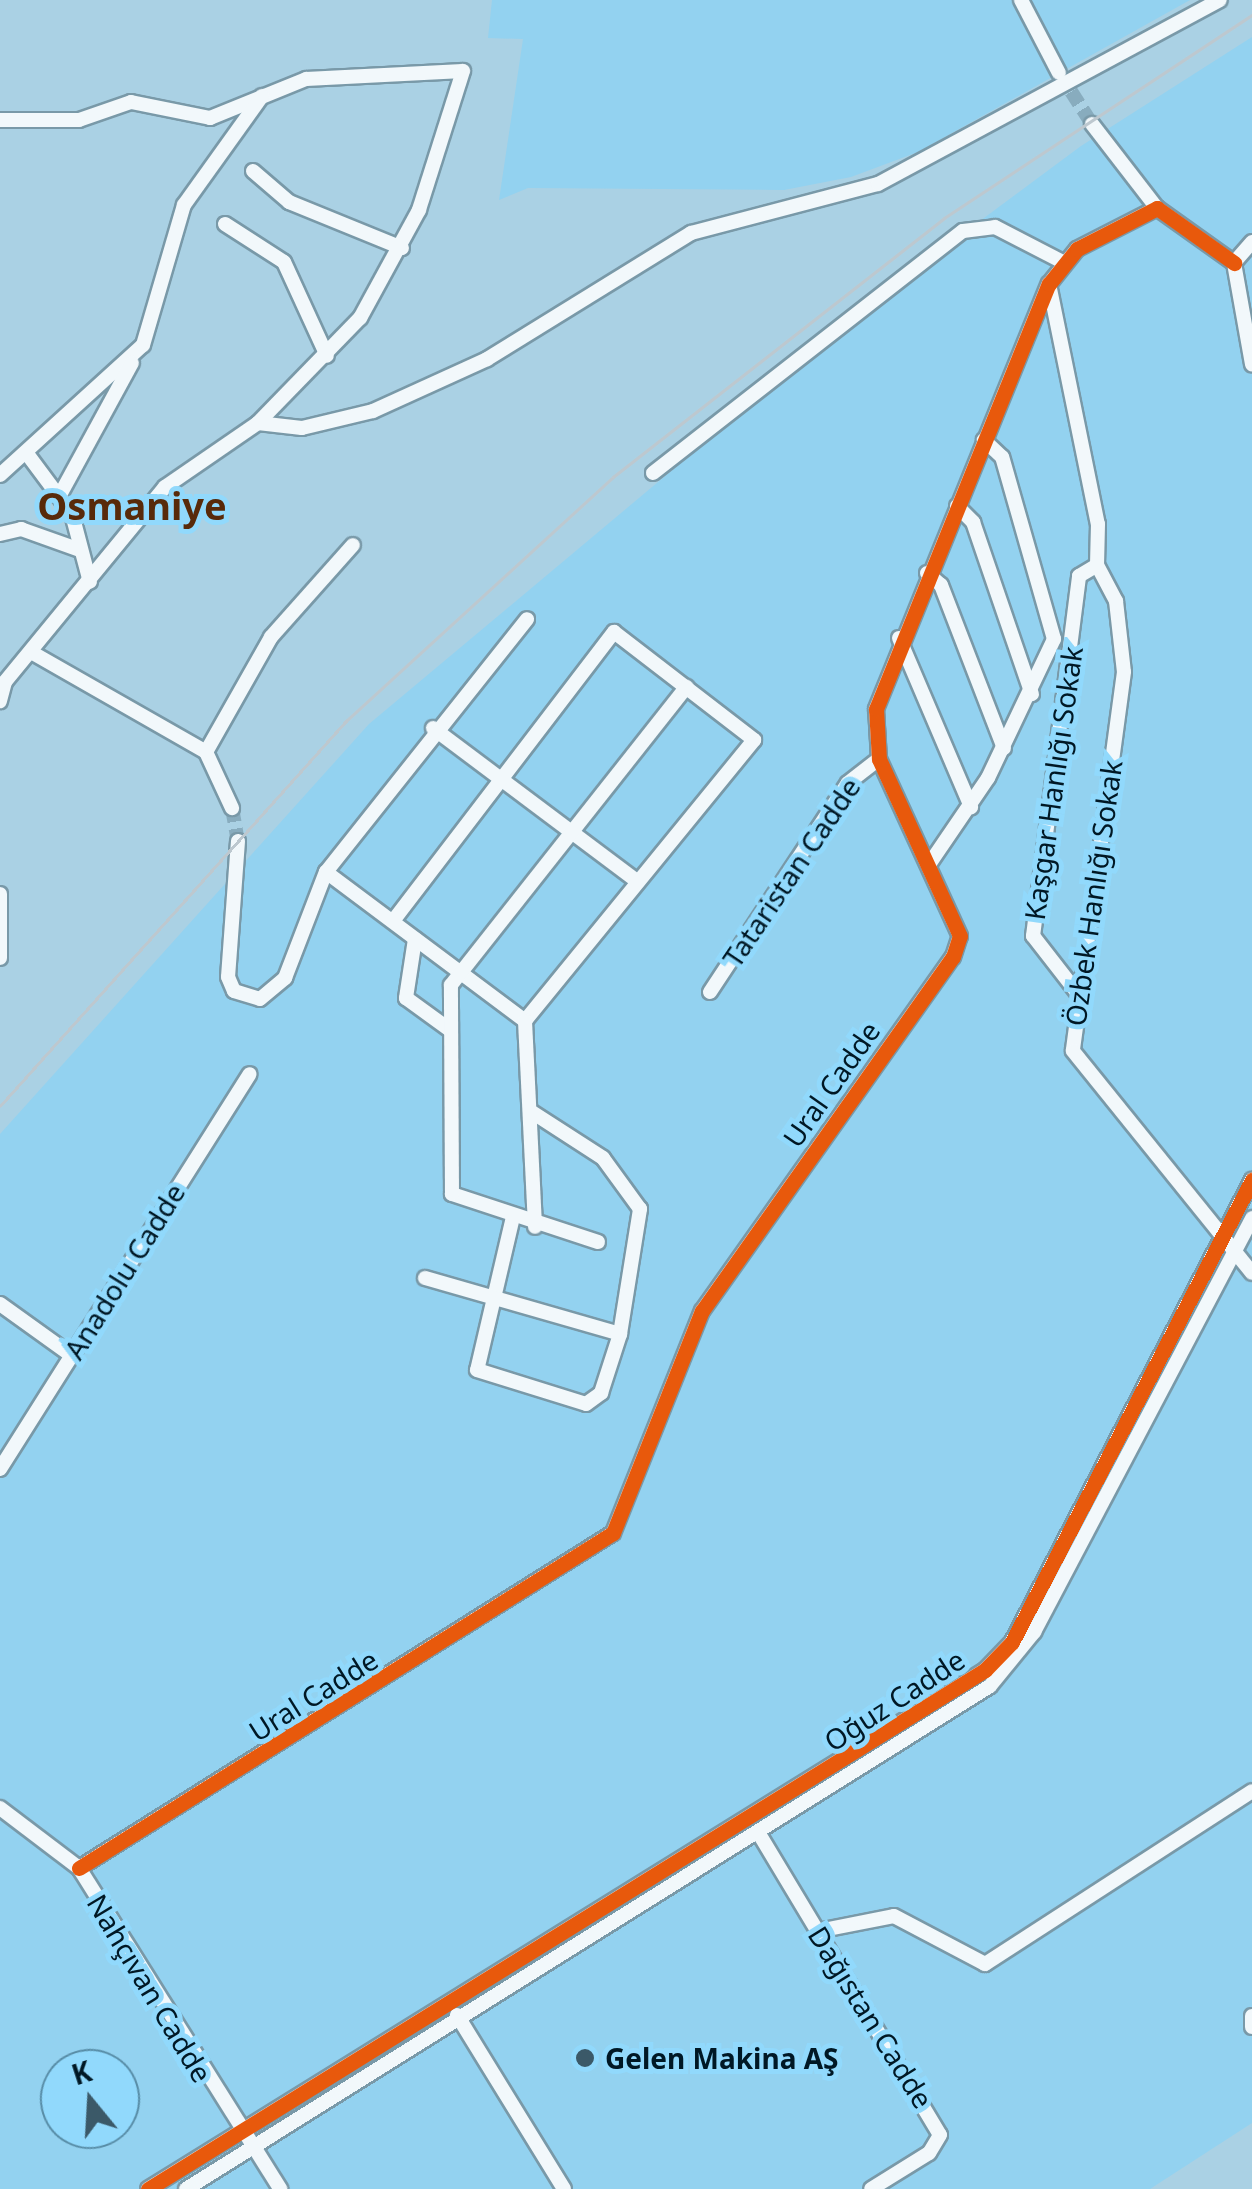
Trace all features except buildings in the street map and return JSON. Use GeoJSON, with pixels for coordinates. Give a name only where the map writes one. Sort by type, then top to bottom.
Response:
{"type":"FeatureCollection","features":[{"type":"Feature","properties":{"kind":"street"},"geometry":{"type":"LineString","coordinates":[[1021,0],[1059,72]]}},
{"type":"Feature","properties":{"kind":"street"},"geometry":{"type":"LineString","coordinates":[[258,422],[302,428],[374,411],[487,359],[690,232],[878,184],[1220,0]]}},
{"type":"Feature","properties":{"kind":"street"},"geometry":{"type":"LineString","coordinates":[[0,120],[79,120],[131,102],[210,118],[267,89],[463,71],[402,248],[327,356],[258,422],[178,473],[32,652],[2,682],[0,700]]}},
{"type":"Feature","properties":{"kind":"street"},"geometry":{"type":"LineString","coordinates":[[61,493],[152,323],[184,206],[267,89]]}},
{"type":"Feature","properties":{"kind":"street"},"geometry":{"type":"LineString","coordinates":[[1092,124],[1157,208],[1234,263],[1252,364]]}},
{"type":"Feature","properties":{"kind":"street"},"geometry":{"type":"LineString","coordinates":[[254,171],[279,197],[402,248]]}},
{"type":"Feature","properties":{"kind":"street"},"geometry":{"type":"LineString","coordinates":[[653,472],[963,231],[995,226],[1061,262],[1157,208]]}},
{"type":"Feature","properties":{"kind":"street"},"geometry":{"type":"LineString","coordinates":[[224,224],[284,262],[327,356]]}},
{"type":"Feature","properties":{"kind":"street"},"geometry":{"type":"LineString","coordinates":[[1234,263],[1252,242]]}},
{"type":"Feature","properties":{"kind":"street","name":"Ural Cadde"},"geometry":{"type":"LineString","coordinates":[[78,1868],[613,1533],[702,1311],[953,957],[960,936],[930,863],[879,760],[876,709],[900,638],[1061,262]]}},
{"type":"Feature","properties":{"kind":"street"},"geometry":{"type":"LineString","coordinates":[[1050,284],[1098,524],[1097,565]]}},
{"type":"Feature","properties":{"kind":"street"},"geometry":{"type":"LineString","coordinates":[[0,475],[28,454],[132,357]]}},
{"type":"Feature","properties":{"kind":"street"},"geometry":{"type":"LineString","coordinates":[[930,863],[971,807],[1032,694],[1054,618],[1002,457],[984,440]]}},
{"type":"Feature","properties":{"kind":"street"},"geometry":{"type":"LineString","coordinates":[[28,454],[61,493],[90,582]]}},
{"type":"Feature","properties":{"kind":"street"},"geometry":{"type":"LineString","coordinates":[[957,506],[973,522],[1032,694]]}},
{"type":"Feature","properties":{"kind":"street"},"geometry":{"type":"LineString","coordinates":[[0,534],[21,529],[80,550]]}},
{"type":"Feature","properties":{"kind":"street"},"geometry":{"type":"LineString","coordinates":[[206,752],[270,637],[353,545]]}},
{"type":"Feature","properties":{"kind":"street","name":"Kaşgar Hanlığı Sokak"},"geometry":{"type":"LineString","coordinates":[[1079,996],[1032,936],[1079,576],[1097,565]]}},
{"type":"Feature","properties":{"kind":"street","name":"Özbek Hanlığı Sokak"},"geometry":{"type":"LineString","coordinates":[[1097,565],[1116,601],[1124,672],[1072,1038],[1078,1064],[1252,1273]]}},
{"type":"Feature","properties":{"kind":"street"},"geometry":{"type":"LineString","coordinates":[[927,573],[941,584],[1004,748]]}},
{"type":"Feature","properties":{"kind":"street"},"geometry":{"type":"LineString","coordinates":[[238,842],[226,960],[245,998],[273,993],[285,978],[326,872],[432,728],[527,619]]}},
{"type":"Feature","properties":{"kind":"street"},"geometry":{"type":"LineString","coordinates":[[392,921],[506,780],[614,632],[754,740],[526,1021],[522,1073],[532,1112],[536,1227]]}},
{"type":"Feature","properties":{"kind":"street"},"geometry":{"type":"LineString","coordinates":[[900,638],[971,807]]}},
{"type":"Feature","properties":{"kind":"street"},"geometry":{"type":"LineString","coordinates":[[32,652],[206,752],[232,808]]}},
{"type":"Feature","properties":{"kind":"street"},"geometry":{"type":"LineString","coordinates":[[598,1242],[536,1227],[452,1194],[450,1030],[454,973],[686,687]]}},
{"type":"Feature","properties":{"kind":"street"},"geometry":{"type":"LineString","coordinates":[[432,728],[638,882]]}},
{"type":"Feature","properties":{"kind":"street","name":"Tataristan Cadde"},"geometry":{"type":"LineString","coordinates":[[710,992],[848,783],[879,760]]}},
{"type":"Feature","properties":{"kind":"street"},"geometry":{"type":"LineString","coordinates":[[326,872],[454,973],[526,1021]]}},
{"type":"Feature","properties":{"kind":"street"},"geometry":{"type":"LineString","coordinates":[[0,894],[0,958]]}},
{"type":"Feature","properties":{"kind":"street"},"geometry":{"type":"LineString","coordinates":[[414,939],[406,998],[450,1030]]}},
{"type":"Feature","properties":{"kind":"street","name":"Anadolu Cadde"},"geometry":{"type":"LineString","coordinates":[[0,1469],[250,1074]]}},
{"type":"Feature","properties":{"kind":"street"},"geometry":{"type":"LineString","coordinates":[[513,1217],[479,1373],[579,1406],[601,1392],[620,1334],[638,1197],[603,1158],[532,1112]]}},
{"type":"Feature","properties":{"kind":"street","name":"Oğuz Cadde"},"geometry":{"type":"LineString","coordinates":[[148,2189],[752,1822],[984,1670],[1012,1642],[1252,1180]]}},
{"type":"Feature","properties":{"kind":"street","name":"Oğuz Cadde"},"geometry":{"type":"LineString","coordinates":[[186,2189],[761,1836],[1015,1662],[1252,1218]]}},
{"type":"Feature","properties":{"kind":"street"},"geometry":{"type":"LineString","coordinates":[[425,1278],[620,1334]]}},
{"type":"Feature","properties":{"kind":"street"},"geometry":{"type":"LineString","coordinates":[[0,1304],[72,1355]]}},
{"type":"Feature","properties":{"kind":"street"},"geometry":{"type":"LineString","coordinates":[[818,1931],[894,1916],[985,1964],[1252,1791]]}},
{"type":"Feature","properties":{"kind":"street","name":"Nahçıvan Cadde"},"geometry":{"type":"LineString","coordinates":[[0,1808],[78,1868],[280,2189]]}},
{"type":"Feature","properties":{"kind":"street","name":"Dağıstan Cadde"},"geometry":{"type":"LineString","coordinates":[[752,1822],[940,2135],[929,2153],[871,2189]]}},
{"type":"Feature","properties":{"kind":"street"},"geometry":{"type":"LineString","coordinates":[[450,2004],[564,2189]]}},
{"type":"Feature","properties":{"kind":"street"},"geometry":{"type":"LineString","coordinates":[[1252,2016],[1252,2026]]}},
{"type":"Feature","properties":{"kind":"shaded area"},"geometry":{"type":"Polygon","coordinates":[[[492,0],[1190,0],[918,152],[851,177],[784,190],[528,188],[499,200],[523,39],[488,38],[492,0]]]}},
{"type":"Feature","properties":{"kind":"shaded area"},"geometry":{"type":"Polygon","coordinates":[[[1252,37],[1252,2123],[1150,2189],[0,2189],[0,1134],[369,724],[891,287],[1081,146],[1252,37]]]}},
{"type":"Feature","properties":{"kind":"tunnel"},"geometry":{"type":"LineString","coordinates":[[1060,74],[1092,124]]}},
{"type":"Feature","properties":{"kind":"tunnel"},"geometry":{"type":"LineString","coordinates":[[232,808],[238,841]]}},
{"type":"Feature","properties":{"kind":"railway"},"geometry":{"type":"LineString","coordinates":[[0,1106],[346,721],[613,477],[944,218],[1252,15]]}},
{"type":"Feature","properties":{"kind":"cycle path"},"geometry":{"type":"LineString","coordinates":[[79,1868],[613,1533],[702,1311],[953,957],[960,936],[879,759],[876,709],[1049,284],[1077,249],[1157,208],[1234,263]]}},
{"type":"Feature","properties":{"kind":"cycle path"},"geometry":{"type":"LineString","coordinates":[[148,2189],[985,1670],[1012,1642],[1252,1180]]}},
{"type":"Feature","properties":{"kind":"place","name":"Gelen Makina AŞ"},"geometry":{"type":"Point","coordinates":[585,2058]}},
{"type":"Feature","properties":{"kind":"district","name":"Osmaniye"},"geometry":{"type":"Point","coordinates":[132,506]}}]}
